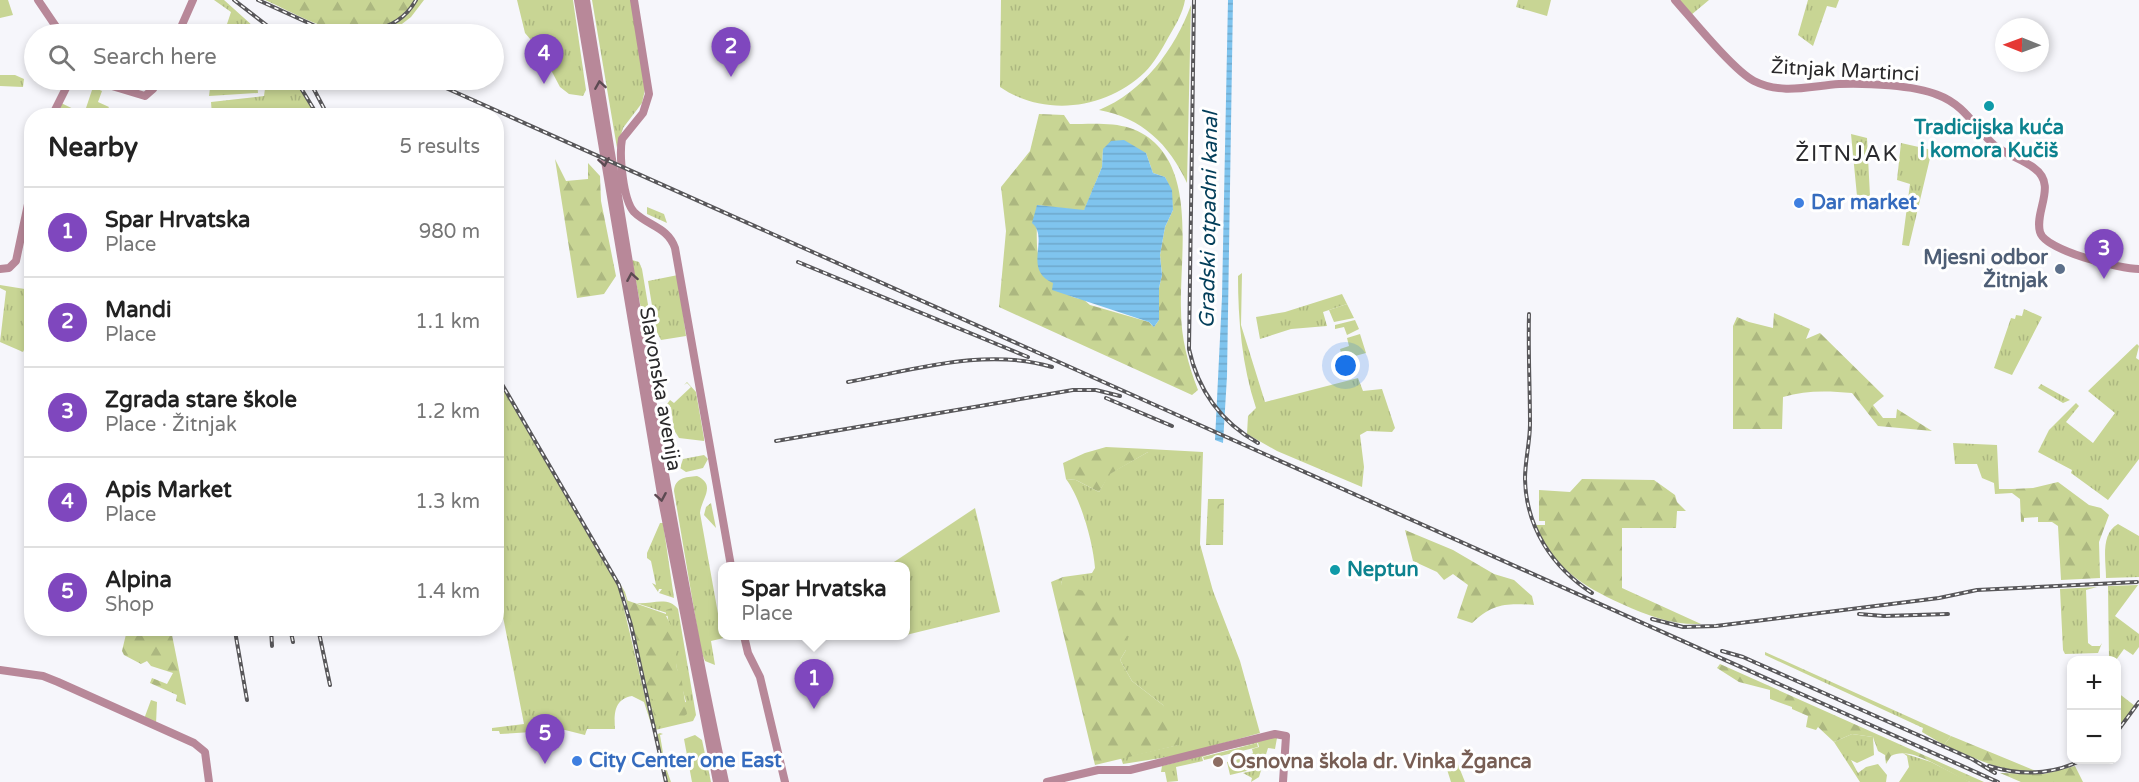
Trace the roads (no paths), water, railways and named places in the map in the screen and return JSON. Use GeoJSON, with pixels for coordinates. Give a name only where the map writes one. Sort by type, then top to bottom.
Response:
{"type":"FeatureCollection","features":[{"type":"Feature","properties":{"kind":"street"},"geometry":{"type":"LineString","coordinates":[[38,0],[54,24]]}},
{"type":"Feature","properties":{"kind":"street"},"geometry":{"type":"LineString","coordinates":[[182,24],[193,0]]}},
{"type":"Feature","properties":{"kind":"street","name":"Slavonska avenija"},"geometry":{"type":"LineString","coordinates":[[578,0],[662,500],[717,782]]}},
{"type":"Feature","properties":{"kind":"street","name":"Slavonska avenija"},"geometry":{"type":"LineString","coordinates":[[586,0],[664,469],[724,782]]}},
{"type":"Feature","properties":{"kind":"street","name":"Slavonska avenija"},"geometry":{"type":"LineString","coordinates":[[634,0],[649,94],[643,113],[622,139],[623,173],[628,201],[633,211],[668,234],[675,248],[730,562]]}},
{"type":"Feature","properties":{"kind":"street","name":"Žitnjak Martinci"},"geometry":{"type":"LineString","coordinates":[[1675,0],[1754,81],[1774,88],[1841,84],[1918,90],[1947,99],[1962,108],[1995,145],[2040,173],[2045,189],[2040,225],[2041,235],[2049,243],[2108,267],[2139,269]]}},
{"type":"Feature","properties":{"kind":"street"},"geometry":{"type":"LineString","coordinates":[[57,108],[68,90]]}},
{"type":"Feature","properties":{"kind":"street"},"geometry":{"type":"LineString","coordinates":[[125,90],[145,96],[152,90]]}},
{"type":"Feature","properties":{"kind":"street"},"geometry":{"type":"LineString","coordinates":[[0,269],[12,267],[17,257],[24,224]]}},
{"type":"Feature","properties":{"kind":"street"},"geometry":{"type":"LineString","coordinates":[[745,640],[748,653],[760,677],[785,782]]}},
{"type":"Feature","properties":{"kind":"street"},"geometry":{"type":"LineString","coordinates":[[0,670],[43,676],[194,743],[205,752],[209,782]]}},
{"type":"Feature","properties":{"kind":"street"},"geometry":{"type":"LineString","coordinates":[[1047,782],[1098,770],[1130,770],[1264,736],[1286,736],[1283,781]]}},
{"type":"Feature","properties":{"kind":"water"},"geometry":{"type":"Polygon","coordinates":[[[1228,0],[1233,0],[1227,376],[1223,443],[1215,440],[1222,297],[1228,0]]]}},
{"type":"Feature","properties":{"kind":"water"},"geometry":{"type":"Polygon","coordinates":[[[1124,140],[1146,153],[1153,173],[1165,177],[1172,190],[1173,210],[1165,227],[1160,255],[1162,275],[1159,288],[1159,320],[1154,327],[1149,322],[1052,290],[1053,283],[1044,277],[1037,262],[1039,237],[1032,223],[1037,205],[1084,210],[1102,167],[1103,149],[1111,141],[1124,140]]]}},
{"type":"Feature","properties":{"kind":"railway"},"geometry":{"type":"LineString","coordinates":[[234,0],[265,24]]}},
{"type":"Feature","properties":{"kind":"railway"},"geometry":{"type":"LineString","coordinates":[[258,0],[311,24]]}},
{"type":"Feature","properties":{"kind":"railway"},"geometry":{"type":"LineString","coordinates":[[391,24],[407,12],[416,0]]}},
{"type":"Feature","properties":{"kind":"railway"},"geometry":{"type":"LineString","coordinates":[[1194,0],[1189,349],[1198,378],[1213,404],[1233,425],[1258,443]]}},
{"type":"Feature","properties":{"kind":"railway"},"geometry":{"type":"LineString","coordinates":[[302,90],[313,108]]}},
{"type":"Feature","properties":{"kind":"railway"},"geometry":{"type":"LineString","coordinates":[[314,90],[324,108]]}},
{"type":"Feature","properties":{"kind":"railway"},"geometry":{"type":"LineString","coordinates":[[450,90],[491,108]]}},
{"type":"Feature","properties":{"kind":"railway"},"geometry":{"type":"LineString","coordinates":[[504,114],[1998,782]]}},
{"type":"Feature","properties":{"kind":"railway"},"geometry":{"type":"LineString","coordinates":[[798,262],[1028,357]]}},
{"type":"Feature","properties":{"kind":"railway"},"geometry":{"type":"LineString","coordinates":[[1529,314],[1530,424],[1525,479],[1530,513],[1536,529],[1553,558],[1578,583],[1592,593]]}},
{"type":"Feature","properties":{"kind":"railway"},"geometry":{"type":"LineString","coordinates":[[848,382],[950,362],[976,360],[1027,361],[1052,367]]}},
{"type":"Feature","properties":{"kind":"railway"},"geometry":{"type":"LineString","coordinates":[[504,388],[619,585],[631,625],[666,782]]}},
{"type":"Feature","properties":{"kind":"railway"},"geometry":{"type":"LineString","coordinates":[[776,441],[1073,390],[1096,390],[1120,396]]}},
{"type":"Feature","properties":{"kind":"railway"},"geometry":{"type":"LineString","coordinates":[[1106,398],[1172,426]]}},
{"type":"Feature","properties":{"kind":"railway"},"geometry":{"type":"LineString","coordinates":[[1652,619],[1683,627],[1716,626],[1939,598],[1977,590],[2137,582]]}},
{"type":"Feature","properties":{"kind":"railway"},"geometry":{"type":"LineString","coordinates":[[1859,614],[1884,616],[1948,614]]}},
{"type":"Feature","properties":{"kind":"railway"},"geometry":{"type":"LineString","coordinates":[[236,636],[247,700]]}},
{"type":"Feature","properties":{"kind":"railway"},"geometry":{"type":"LineString","coordinates":[[271,636],[272,646]]}},
{"type":"Feature","properties":{"kind":"railway"},"geometry":{"type":"LineString","coordinates":[[292,636],[293,642]]}},
{"type":"Feature","properties":{"kind":"railway"},"geometry":{"type":"LineString","coordinates":[[320,636],[330,685]]}},
{"type":"Feature","properties":{"kind":"railway"},"geometry":{"type":"LineString","coordinates":[[1722,651],[1743,657],[1972,759],[1995,773]]}},
{"type":"Feature","properties":{"kind":"railway"},"geometry":{"type":"LineString","coordinates":[[2121,726],[2139,702]]}},
{"type":"Feature","properties":{"kind":"railway"},"geometry":{"type":"LineString","coordinates":[[1989,766],[2013,771],[2036,772],[2059,769],[2073,764]]}},
{"type":"Feature","properties":{"kind":"place","name":"Mandi"},"geometry":{"type":"Point","coordinates":[731,77]}},
{"type":"Feature","properties":{"kind":"place","name":"Apis Market"},"geometry":{"type":"Point","coordinates":[544,84]}},
{"type":"Feature","properties":{"kind":"place","name":"Tradicijska kuća i komora Kučiš"},"geometry":{"type":"Point","coordinates":[1989,106]}},
{"type":"Feature","properties":{"kind":"place","name":"Dar market"},"geometry":{"type":"Point","coordinates":[1799,203]}},
{"type":"Feature","properties":{"kind":"place","name":"Mjesni odbor Žitnjak"},"geometry":{"type":"Point","coordinates":[2060,269]}},
{"type":"Feature","properties":{"kind":"place","name":"Zgrada stare škole"},"geometry":{"type":"Point","coordinates":[2104,279]}},
{"type":"Feature","properties":{"kind":"place","name":"Neptun"},"geometry":{"type":"Point","coordinates":[1335,570]}},
{"type":"Feature","properties":{"kind":"place","name":"Spar Hrvatska"},"geometry":{"type":"Point","coordinates":[814,709]}},
{"type":"Feature","properties":{"kind":"place","name":"City Center one East"},"geometry":{"type":"Point","coordinates":[577,761]}},
{"type":"Feature","properties":{"kind":"place","name":"Osnovna škola dr. Vinka Žganca"},"geometry":{"type":"Point","coordinates":[1218,762]}},
{"type":"Feature","properties":{"kind":"place","name":"Alpina"},"geometry":{"type":"Point","coordinates":[545,764]}},
{"type":"Feature","properties":{"kind":"district","name":"ŽITNJAK"},"geometry":{"type":"Point","coordinates":[1847,154]}},
{"type":"Feature","properties":{"kind":"water label","name":"Gradski otpadni kanal"},"geometry":{"type":"Point","coordinates":[1209,220]}}]}
